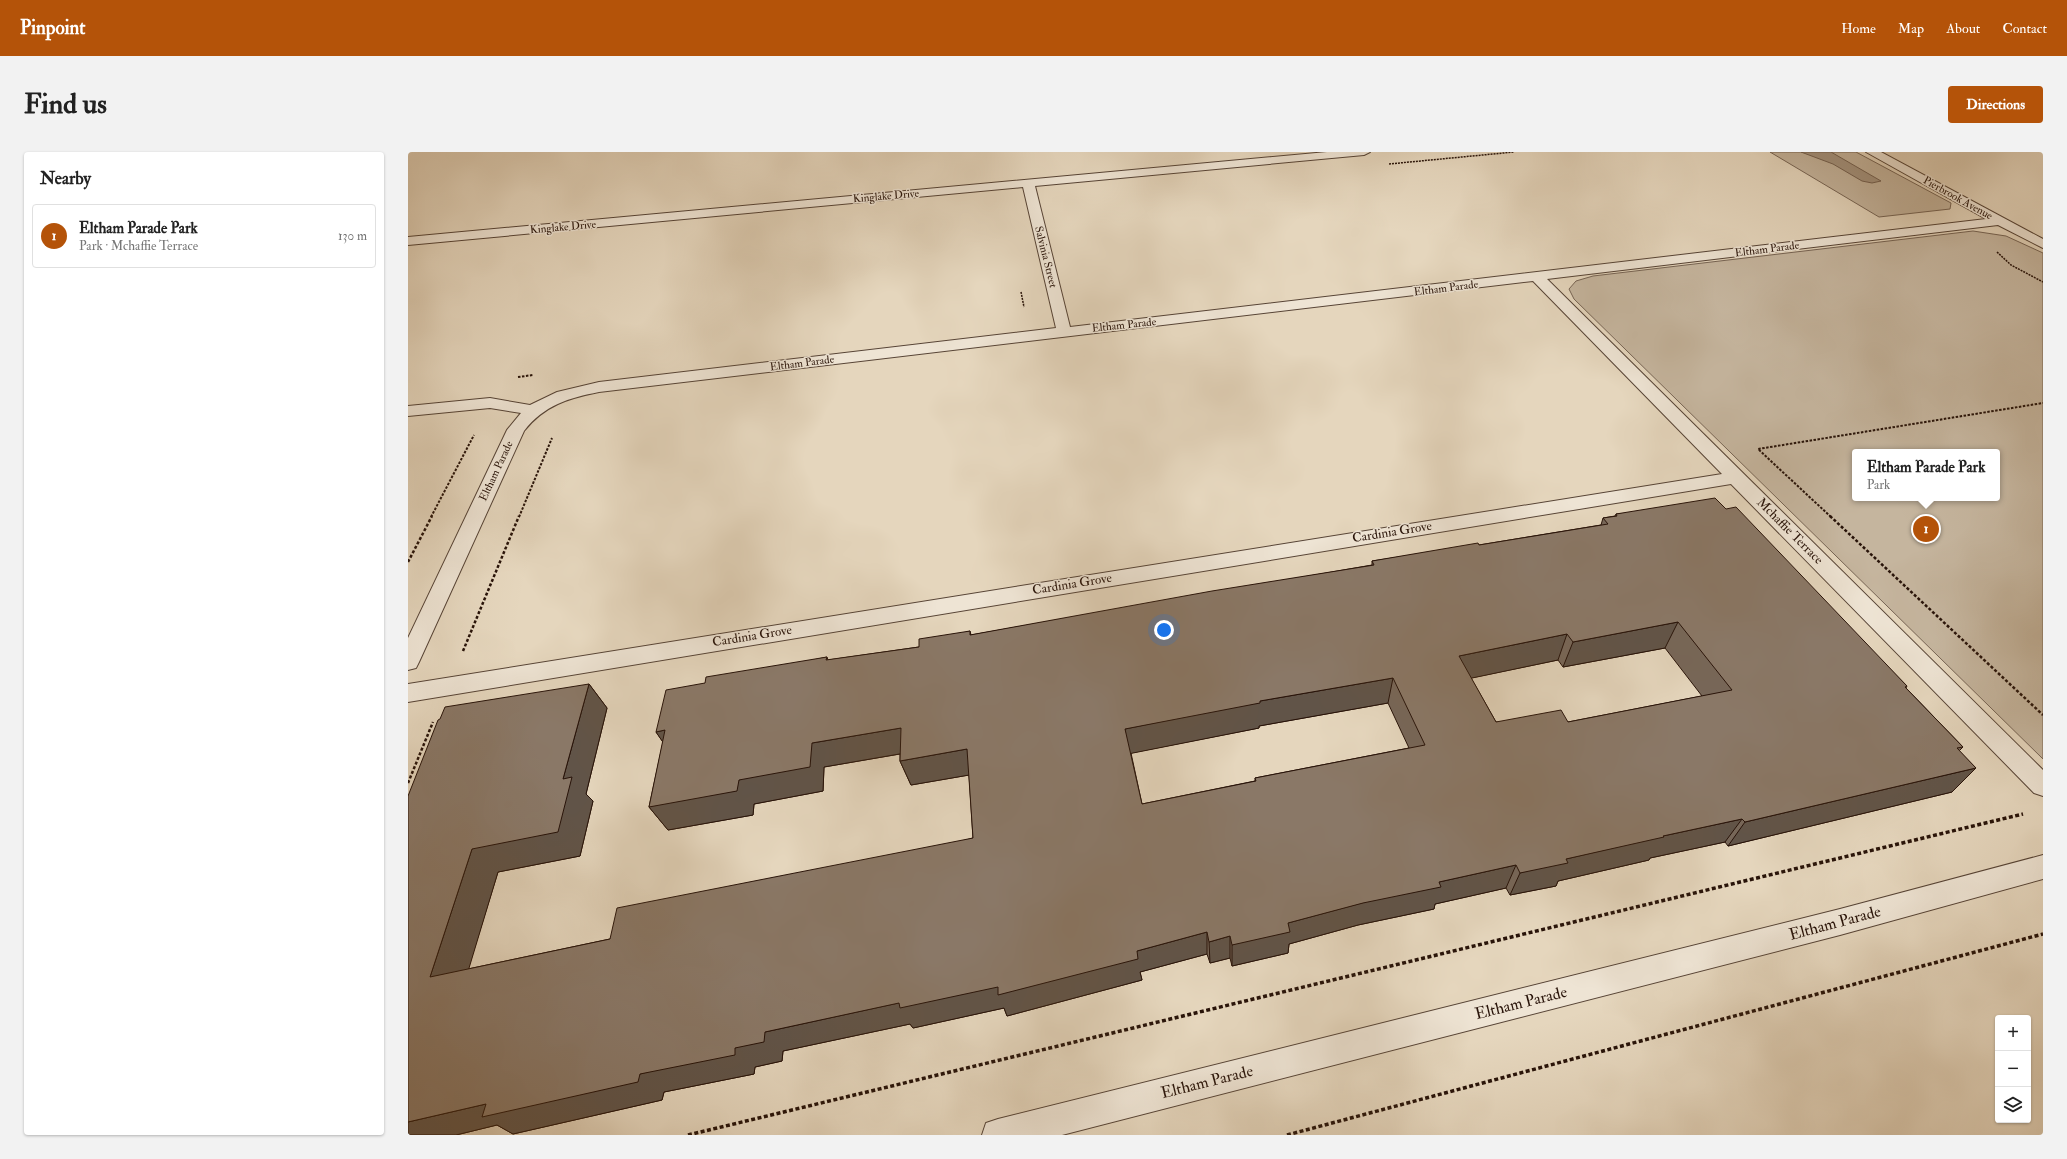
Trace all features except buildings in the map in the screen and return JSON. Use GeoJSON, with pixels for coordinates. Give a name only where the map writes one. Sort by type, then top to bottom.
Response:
{"type":"FeatureCollection","features":[{"type":"Feature","properties":{"kind":"street","name":"Kinglake Drive"},"geometry":{"type":"LineString","coordinates":[[408,241],[1364,152]]}},
{"type":"Feature","properties":{"kind":"street","name":"Pierbrook Avenue"},"geometry":{"type":"LineString","coordinates":[[1872,152],[2043,244]]}},
{"type":"Feature","properties":{"kind":"street"},"geometry":{"type":"LineString","coordinates":[[1179,156],[1187,169]]}},
{"type":"Feature","properties":{"kind":"street","name":"Salvinia Street"},"geometry":{"type":"LineString","coordinates":[[1028,183],[1064,332]]}},
{"type":"Feature","properties":{"kind":"street","name":"Eltham Parade"},"geometry":{"type":"LineString","coordinates":[[408,662],[516,430],[532,410],[544,401],[564,394],[599,387],[1999,221]]}},
{"type":"Feature","properties":{"kind":"street","name":"Mchaffie Terrace"},"geometry":{"type":"LineString","coordinates":[[1536,276],[1737,476],[2043,786]]}},
{"type":"Feature","properties":{"kind":"street"},"geometry":{"type":"LineString","coordinates":[[408,411],[490,403],[532,410]]}},
{"type":"Feature","properties":{"kind":"street","name":"Cardinia Grove"},"geometry":{"type":"LineString","coordinates":[[408,693],[1737,476]]}},
{"type":"Feature","properties":{"kind":"street","name":"Eltham Parade"},"geometry":{"type":"LineString","coordinates":[[998,1135],[1840,922],[2043,867]]}},
{"type":"Feature","properties":{"kind":"path"},"geometry":{"type":"LineString","coordinates":[[2043,403],[1758,449],[2043,715]]}},
{"type":"Feature","properties":{"kind":"path"},"geometry":{"type":"LineString","coordinates":[[408,562],[476,430]]}},
{"type":"Feature","properties":{"kind":"path"},"geometry":{"type":"LineString","coordinates":[[408,783],[552,436]]}},
{"type":"Feature","properties":{"kind":"path"},"geometry":{"type":"LineString","coordinates":[[688,1135],[2028,813]]}},
{"type":"Feature","properties":{"kind":"path"},"geometry":{"type":"LineString","coordinates":[[1287,1135],[2043,934]]}},
{"type":"Feature","properties":{"kind":"shaded area"},"geometry":{"type":"Polygon","coordinates":[[[1770,152],[1856,152],[1951,203],[1950,209],[1879,217],[1770,152]]]}},
{"type":"Feature","properties":{"kind":"shaded area"},"geometry":{"type":"Polygon","coordinates":[[[1801,152],[1831,152],[1881,181],[1872,183],[1862,181],[1833,164],[1801,152]]]}},
{"type":"Feature","properties":{"kind":"shaded area"},"geometry":{"type":"Polygon","coordinates":[[[1973,231],[2006,236],[2043,253],[2043,759],[1574,299],[1569,289],[1576,281],[1593,276],[1973,231]]]}},
{"type":"Feature","properties":{"kind":"place","name":"Eltham Parade Park"},"geometry":{"type":"Point","coordinates":[1926,529]}}]}
